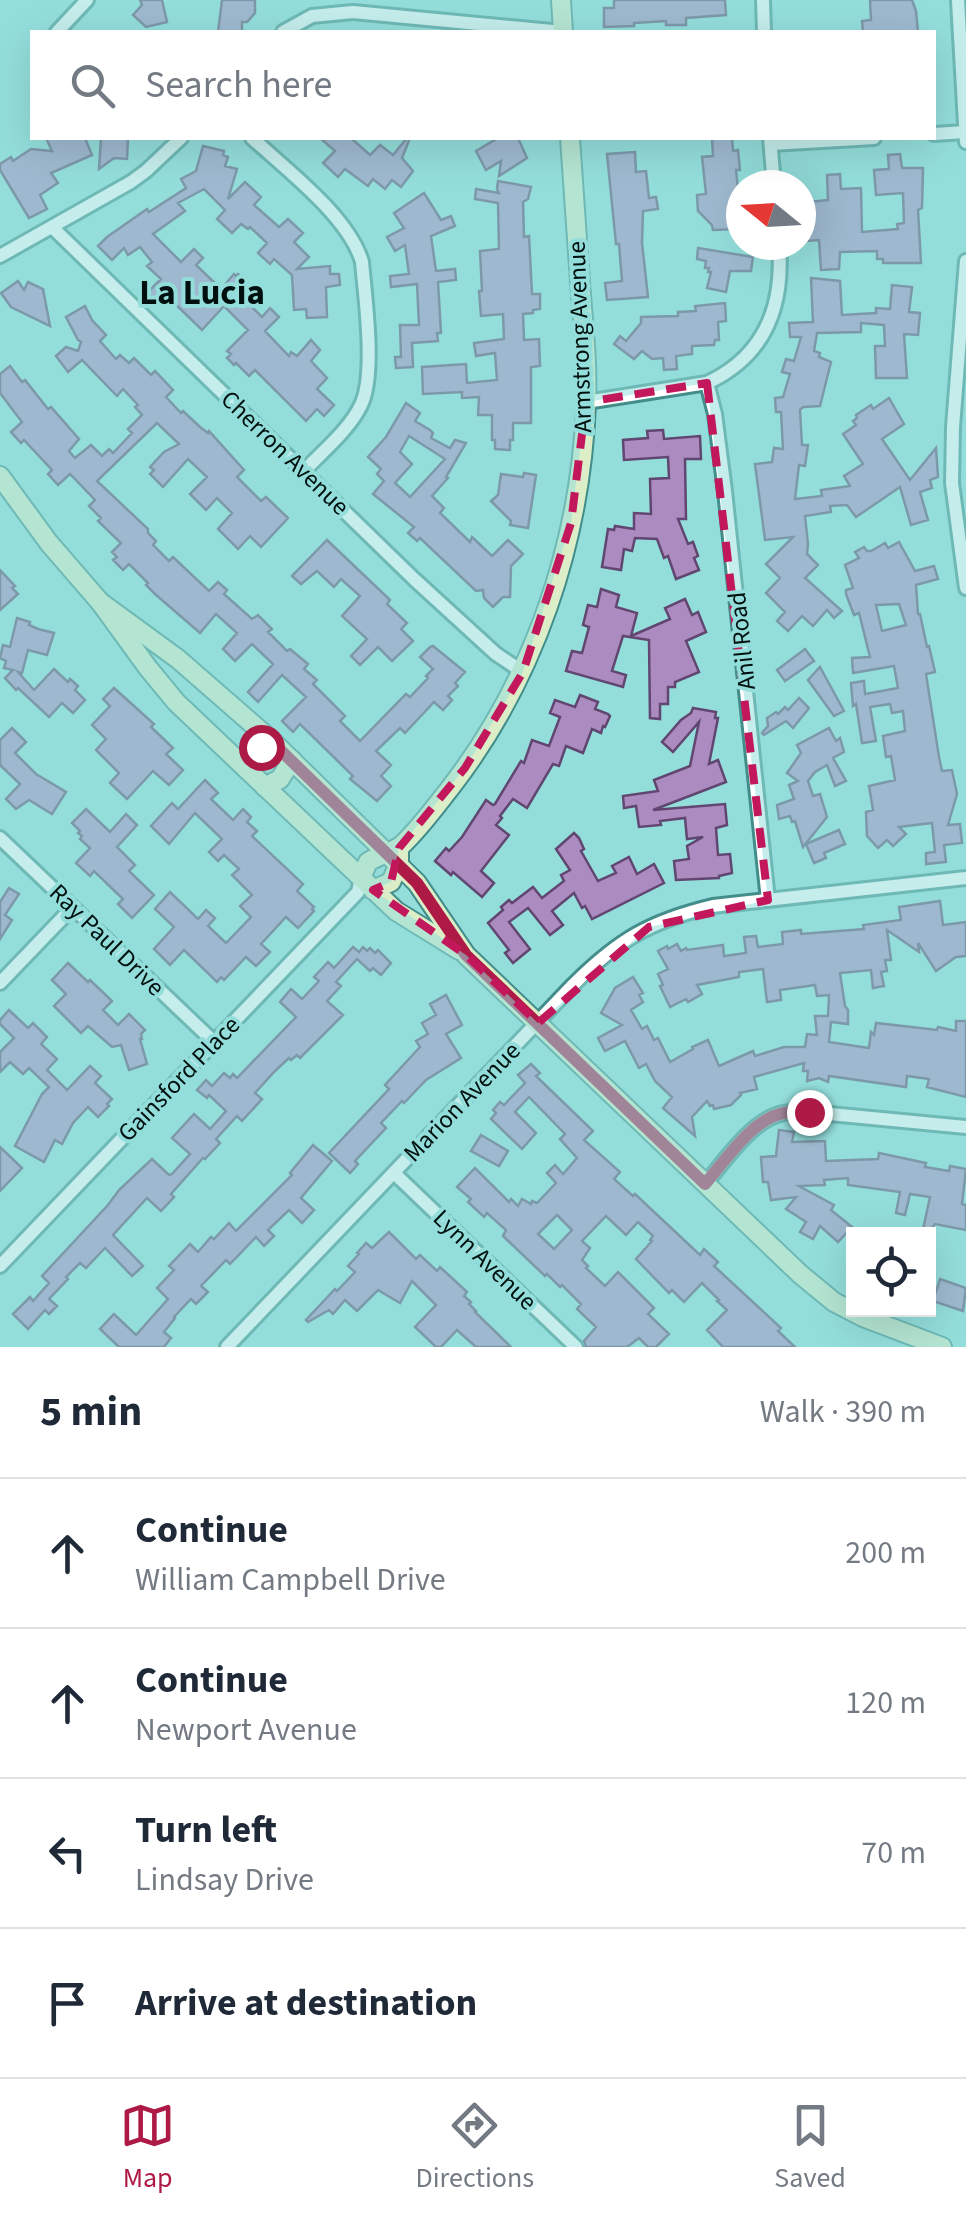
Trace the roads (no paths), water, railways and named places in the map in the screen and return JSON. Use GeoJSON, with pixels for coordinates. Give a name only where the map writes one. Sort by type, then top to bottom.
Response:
{"type":"FeatureCollection","features":[{"type":"Feature","properties":{"kind":"street"},"geometry":{"type":"LineString","coordinates":[[59,30],[87,0]]}},
{"type":"Feature","properties":{"kind":"street"},"geometry":{"type":"LineString","coordinates":[[561,0],[563,30]]}},
{"type":"Feature","properties":{"kind":"street"},"geometry":{"type":"LineString","coordinates":[[764,0],[764,30]]}},
{"type":"Feature","properties":{"kind":"street"},"geometry":{"type":"LineString","coordinates":[[958,0],[966,142]]}},
{"type":"Feature","properties":{"kind":"street"},"geometry":{"type":"LineString","coordinates":[[287,30],[312,16],[353,12],[542,30]]}},
{"type":"Feature","properties":{"kind":"street"},"geometry":{"type":"LineString","coordinates":[[936,134],[966,132]]}},
{"type":"Feature","properties":{"kind":"street"},"geometry":{"type":"LineString","coordinates":[[0,256],[131,182],[179,140]]}},
{"type":"Feature","properties":{"kind":"street"},"geometry":{"type":"LineString","coordinates":[[254,140],[336,217],[358,247],[362,262],[368,370],[362,404],[304,471]]}},
{"type":"Feature","properties":{"kind":"street","name":"Armstrong Avenue"},"geometry":{"type":"LineString","coordinates":[[395,854],[466,768],[505,707],[549,602],[571,523],[586,402],[570,140]]}},
{"type":"Feature","properties":{"kind":"street"},"geometry":{"type":"LineString","coordinates":[[771,140],[773,170]]}},
{"type":"Feature","properties":{"kind":"street","name":"Cherron Avenue"},"geometry":{"type":"LineString","coordinates":[[52,227],[414,579],[496,654],[522,672]]}},
{"type":"Feature","properties":{"kind":"street"},"geometry":{"type":"LineString","coordinates":[[586,402],[708,383],[739,364],[768,326],[776,306],[778,260]]}},
{"type":"Feature","properties":{"kind":"street"},"geometry":{"type":"LineString","coordinates":[[966,260],[952,458],[955,516],[966,588]]}},
{"type":"Feature","properties":{"kind":"street","name":"Anil Road"},"geometry":{"type":"LineString","coordinates":[[708,383],[725,491],[768,900]]}},
{"type":"Feature","properties":{"kind":"street"},"geometry":{"type":"LineString","coordinates":[[0,476],[49,544],[100,602],[176,702],[364,887],[466,955],[834,1302],[942,1347]]}},
{"type":"Feature","properties":{"kind":"street"},"geometry":{"type":"LineString","coordinates":[[100,602],[200,677],[395,854],[466,955]]}},
{"type":"Feature","properties":{"kind":"street"},"geometry":{"type":"LineString","coordinates":[[176,702],[200,677]]}},
{"type":"Feature","properties":{"kind":"street"},"geometry":{"type":"LineString","coordinates":[[247,768],[256,751],[272,742]]}},
{"type":"Feature","properties":{"kind":"street"},"geometry":{"type":"LineString","coordinates":[[266,787],[280,779],[292,760]]}},
{"type":"Feature","properties":{"kind":"street","name":"Ray Paul Drive"},"geometry":{"type":"LineString","coordinates":[[0,838],[214,1042]]}},
{"type":"Feature","properties":{"kind":"street"},"geometry":{"type":"LineString","coordinates":[[364,887],[391,882],[395,854]]}},
{"type":"Feature","properties":{"kind":"street"},"geometry":{"type":"LineString","coordinates":[[364,887],[368,862],[395,854]]}},
{"type":"Feature","properties":{"kind":"street","name":"Marion Avenue"},"geometry":{"type":"LineString","coordinates":[[227,1347],[620,942],[682,914],[712,906],[966,878]]}},
{"type":"Feature","properties":{"kind":"street","name":"Gainsford Place"},"geometry":{"type":"LineString","coordinates":[[0,1266],[364,887]]}},
{"type":"Feature","properties":{"kind":"street"},"geometry":{"type":"LineString","coordinates":[[0,983],[72,908]]}},
{"type":"Feature","properties":{"kind":"street"},"geometry":{"type":"LineString","coordinates":[[705,1184],[754,1128],[783,1113],[966,1127]]}},
{"type":"Feature","properties":{"kind":"street","name":"Lynn Avenue"},"geometry":{"type":"LineString","coordinates":[[394,1173],[576,1347]]}},
{"type":"Feature","properties":{"kind":"district","name":"La Lucia"},"geometry":{"type":"Point","coordinates":[202,293]}}]}
